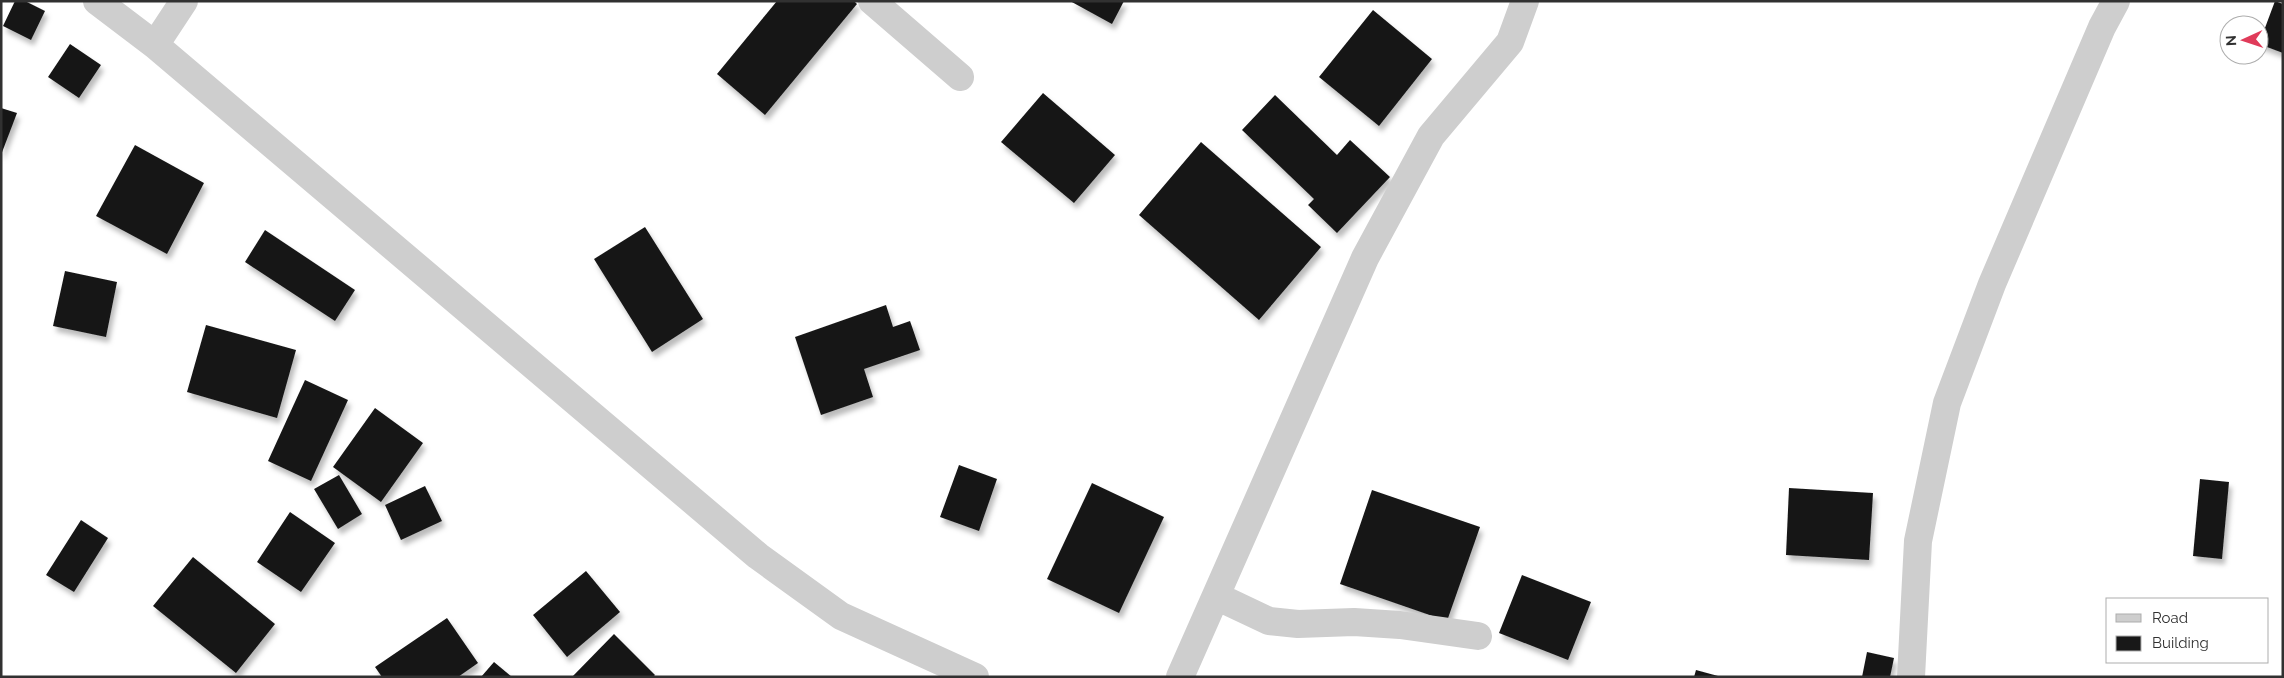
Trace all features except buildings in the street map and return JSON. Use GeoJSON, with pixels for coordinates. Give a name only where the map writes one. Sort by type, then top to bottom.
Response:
{"type":"FeatureCollection","features":[{"type":"Feature","properties":{"kind":"street"},"geometry":{"type":"LineString","coordinates":[[98,1],[155,45],[758,556],[841,616],[975,677]]}},
{"type":"Feature","properties":{"kind":"street"},"geometry":{"type":"LineString","coordinates":[[155,45],[184,1]]}},
{"type":"Feature","properties":{"kind":"street"},"geometry":{"type":"LineString","coordinates":[[872,1],[960,77]]}},
{"type":"Feature","properties":{"kind":"street"},"geometry":{"type":"LineString","coordinates":[[1180,677],[1365,258],[1431,136],[1510,42],[1526,1]]}},
{"type":"Feature","properties":{"kind":"street"},"geometry":{"type":"LineString","coordinates":[[1911,677],[1918,541],[1947,403],[1992,284],[2102,27],[2116,1]]}},
{"type":"Feature","properties":{"kind":"street"},"geometry":{"type":"LineString","coordinates":[[1216,596],[1269,621],[1298,624],[1354,622],[1400,625],[1478,636]]}}]}
